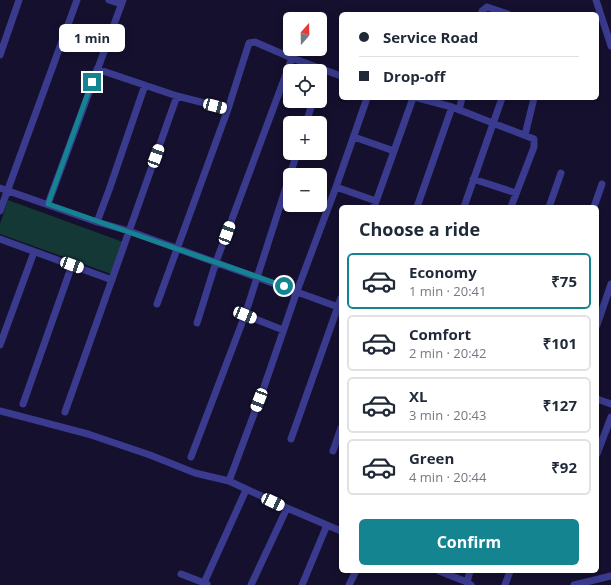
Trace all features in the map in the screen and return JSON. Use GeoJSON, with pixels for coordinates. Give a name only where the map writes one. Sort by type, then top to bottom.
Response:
{"type":"FeatureCollection","features":[{"type":"Feature","properties":{"kind":"street"},"geometry":{"type":"LineString","coordinates":[[0,55],[19,0]]}},
{"type":"Feature","properties":{"kind":"street"},"geometry":{"type":"LineString","coordinates":[[0,211],[4,189],[76,0]]}},
{"type":"Feature","properties":{"kind":"street"},"geometry":{"type":"LineString","coordinates":[[48,204],[122,2],[109,0]]}},
{"type":"Feature","properties":{"kind":"street"},"geometry":{"type":"LineString","coordinates":[[596,0],[611,46]]}},
{"type":"Feature","properties":{"kind":"street"},"geometry":{"type":"LineString","coordinates":[[482,12],[487,8],[501,12]]}},
{"type":"Feature","properties":{"kind":"street"},"geometry":{"type":"LineString","coordinates":[[157,304],[228,109],[249,43],[255,42],[309,64]]}},
{"type":"Feature","properties":{"kind":"street"},"geometry":{"type":"LineString","coordinates":[[197,323],[216,262],[292,58]]}},
{"type":"Feature","properties":{"kind":"street"},"geometry":{"type":"LineString","coordinates":[[97,68],[177,96],[228,109]]}},
{"type":"Feature","properties":{"kind":"street"},"geometry":{"type":"LineString","coordinates":[[327,71],[339,75]]}},
{"type":"Feature","properties":{"kind":"street"},"geometry":{"type":"LineString","coordinates":[[97,222],[145,85]]}},
{"type":"Feature","properties":{"kind":"street"},"geometry":{"type":"LineString","coordinates":[[65,412],[177,96]]}},
{"type":"Feature","properties":{"kind":"street"},"geometry":{"type":"LineString","coordinates":[[229,481],[264,387],[297,291],[336,188],[366,100]]}},
{"type":"Feature","properties":{"kind":"street"},"geometry":{"type":"LineString","coordinates":[[336,188],[375,204],[412,100]]}},
{"type":"Feature","properties":{"kind":"street"},"geometry":{"type":"LineString","coordinates":[[426,100],[452,107],[534,139],[534,147],[512,205]]}},
{"type":"Feature","properties":{"kind":"street"},"geometry":{"type":"LineString","coordinates":[[459,110],[462,100]]}},
{"type":"Feature","properties":{"kind":"street"},"geometry":{"type":"LineString","coordinates":[[465,205],[501,100]]}},
{"type":"Feature","properties":{"kind":"street"},"geometry":{"type":"LineString","coordinates":[[525,135],[534,100]]}},
{"type":"Feature","properties":{"kind":"street"},"geometry":{"type":"LineString","coordinates":[[418,205],[452,107]]}},
{"type":"Feature","properties":{"kind":"street"},"geometry":{"type":"LineString","coordinates":[[354,137],[394,151]]}},
{"type":"Feature","properties":{"kind":"street"},"geometry":{"type":"LineString","coordinates":[[191,457],[245,315],[295,160]]}},
{"type":"Feature","properties":{"kind":"street"},"geometry":{"type":"LineString","coordinates":[[550,205],[561,173]]}},
{"type":"Feature","properties":{"kind":"street"},"geometry":{"type":"LineString","coordinates":[[473,179],[516,193]]}},
{"type":"Feature","properties":{"kind":"street"},"geometry":{"type":"LineString","coordinates":[[595,205],[602,184]]}},
{"type":"Feature","properties":{"kind":"street"},"geometry":{"type":"LineString","coordinates":[[4,189],[97,222],[129,231],[339,307]]}},
{"type":"Feature","properties":{"kind":"street"},"geometry":{"type":"LineString","coordinates":[[0,239],[112,280]]}},
{"type":"Feature","properties":{"kind":"street"},"geometry":{"type":"LineString","coordinates":[[0,345],[34,252]]}},
{"type":"Feature","properties":{"kind":"street"},"geometry":{"type":"LineString","coordinates":[[23,404],[72,265]]}},
{"type":"Feature","properties":{"kind":"street"},"geometry":{"type":"LineString","coordinates":[[599,318],[611,284]]}},
{"type":"Feature","properties":{"kind":"street"},"geometry":{"type":"LineString","coordinates":[[291,439],[339,310]]}},
{"type":"Feature","properties":{"kind":"street"},"geometry":{"type":"LineString","coordinates":[[245,315],[283,330]]}},
{"type":"Feature","properties":{"kind":"street"},"geometry":{"type":"LineString","coordinates":[[599,399],[611,404]]}},
{"type":"Feature","properties":{"kind":"street"},"geometry":{"type":"LineString","coordinates":[[0,411],[88,434],[150,455],[195,473],[229,481],[246,490],[339,530]]}},
{"type":"Feature","properties":{"kind":"street"},"geometry":{"type":"LineString","coordinates":[[599,444],[611,417]]}},
{"type":"Feature","properties":{"kind":"street"},"geometry":{"type":"LineString","coordinates":[[333,451],[339,434]]}},
{"type":"Feature","properties":{"kind":"street"},"geometry":{"type":"LineString","coordinates":[[181,574],[206,584],[246,490]]}},
{"type":"Feature","properties":{"kind":"street"},"geometry":{"type":"LineString","coordinates":[[251,585],[287,508]]}},
{"type":"Feature","properties":{"kind":"street"},"geometry":{"type":"LineString","coordinates":[[302,585],[327,525]]}},
{"type":"Feature","properties":{"kind":"street"},"geometry":{"type":"LineString","coordinates":[[349,585],[355,573]]}},
{"type":"Feature","properties":{"kind":"street"},"geometry":{"type":"LineString","coordinates":[[445,573],[469,583],[470,573]]}},
{"type":"Feature","properties":{"kind":"street"},"geometry":{"type":"LineString","coordinates":[[506,585],[509,573]]}},
{"type":"Feature","properties":{"kind":"street"},"geometry":{"type":"LineString","coordinates":[[574,585],[611,576]]}},
{"type":"Feature","properties":{"kind":"green space"},"geometry":{"type":"Polygon","coordinates":[[[8,200],[123,242],[111,274],[0,234],[0,224],[8,200]]]}},
{"type":"Feature","properties":{"kind":"route"},"geometry":{"type":"LineString","coordinates":[[92,82],[48,204],[284,286]]}}]}
